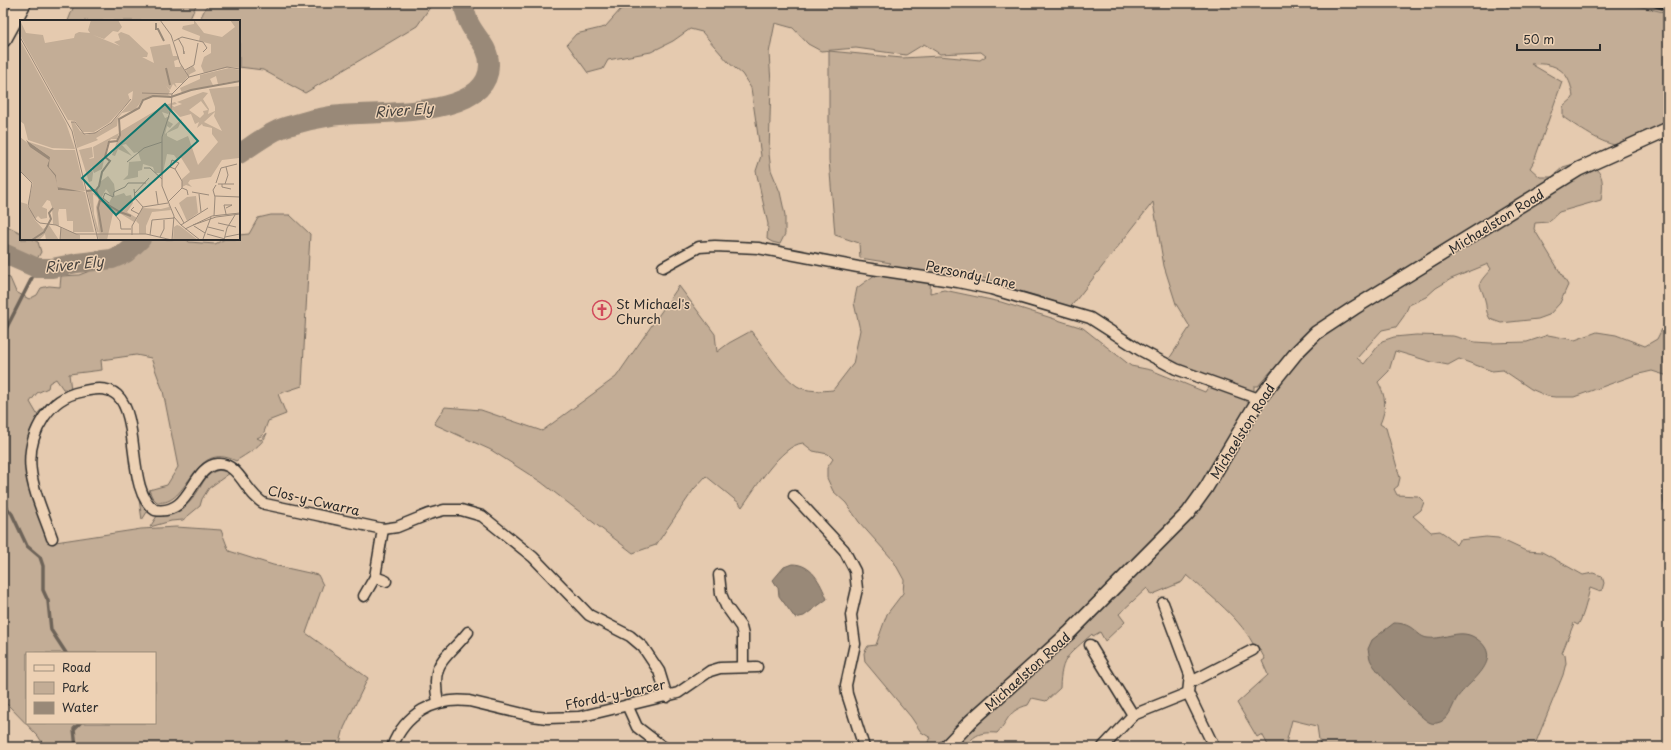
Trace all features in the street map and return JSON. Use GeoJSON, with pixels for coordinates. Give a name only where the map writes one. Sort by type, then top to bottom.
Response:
{"type":"FeatureCollection","features":[{"type":"Feature","properties":{"kind":"highway"},"geometry":{"type":"LineString","coordinates":[[3,38],[22,3]]}},
{"type":"Feature","properties":{"kind":"street","name":"Michaelston Road"},"geometry":{"type":"LineString","coordinates":[[946,747],[971,721],[1070,632],[1188,513],[1206,488],[1259,399],[1306,342],[1337,318],[1579,169],[1668,129]]}},
{"type":"Feature","properties":{"kind":"street","name":"Persondy Lane"},"geometry":{"type":"LineString","coordinates":[[663,267],[673,263],[699,247],[751,248],[858,268],[958,282],[991,289],[1090,318],[1140,350],[1176,369],[1259,399]]}},
{"type":"Feature","properties":{"kind":"street","name":"Clos-y-Cwarra"},"geometry":{"type":"LineString","coordinates":[[52,538],[32,479],[29,452],[33,436],[45,414],[64,398],[73,393],[106,389],[118,395],[126,409],[140,487],[145,500],[155,510],[167,510],[182,502],[207,468],[217,464],[229,466],[237,473],[256,498],[265,504],[383,529],[397,527],[429,514],[444,510],[462,510],[482,516],[533,556],[586,613],[630,636],[643,647],[659,671],[667,697]]}},
{"type":"Feature","properties":{"kind":"street"},"geometry":{"type":"LineString","coordinates":[[794,496],[844,550],[855,572],[857,589],[851,615],[854,644],[846,685],[847,694],[864,747]]}},
{"type":"Feature","properties":{"kind":"street"},"geometry":{"type":"LineString","coordinates":[[364,596],[375,577],[383,529]]}},
{"type":"Feature","properties":{"kind":"street"},"geometry":{"type":"LineString","coordinates":[[719,575],[721,594],[726,606],[741,627],[743,635],[743,666]]}},
{"type":"Feature","properties":{"kind":"street"},"geometry":{"type":"LineString","coordinates":[[375,577],[386,581]]}},
{"type":"Feature","properties":{"kind":"street"},"geometry":{"type":"LineString","coordinates":[[1163,603],[1190,675],[1191,682],[1188,693],[1214,747]]}},
{"type":"Feature","properties":{"kind":"street"},"geometry":{"type":"LineString","coordinates":[[438,702],[435,683],[437,668],[446,654],[468,632]]}},
{"type":"Feature","properties":{"kind":"street"},"geometry":{"type":"LineString","coordinates":[[1090,645],[1133,716]]}},
{"type":"Feature","properties":{"kind":"street"},"geometry":{"type":"LineString","coordinates":[[1191,682],[1253,650]]}},
{"type":"Feature","properties":{"kind":"street","name":"Ffordd-y-barcer"},"geometry":{"type":"LineString","coordinates":[[392,747],[400,731],[412,717],[420,710],[438,702],[458,700],[532,716],[561,718],[593,714],[627,704],[667,697],[685,690],[715,670],[727,666],[757,667]]}},
{"type":"Feature","properties":{"kind":"street"},"geometry":{"type":"LineString","coordinates":[[1103,747],[1133,716],[1188,693]]}},
{"type":"Feature","properties":{"kind":"street"},"geometry":{"type":"LineString","coordinates":[[627,704],[637,727],[663,747]]}},
{"type":"Feature","properties":{"kind":"shaded area"},"geometry":{"type":"Polygon","coordinates":[[[1604,3],[1668,3],[1668,21],[1604,3]]]}},
{"type":"Feature","properties":{"kind":"green space"},"geometry":{"type":"Polygon","coordinates":[[[75,3],[197,3],[189,20],[68,20],[75,3]]]}},
{"type":"Feature","properties":{"kind":"green space"},"geometry":{"type":"Polygon","coordinates":[[[208,3],[433,3],[417,26],[305,93],[263,70],[240,67],[240,20],[200,20],[208,3]]]}},
{"type":"Feature","properties":{"kind":"green space"},"geometry":{"type":"Polygon","coordinates":[[[648,3],[1624,3],[1668,13],[1668,124],[1630,142],[1620,145],[1606,143],[1590,135],[1563,117],[1563,107],[1573,98],[1572,89],[1566,75],[1555,67],[1531,64],[1562,82],[1534,161],[1530,168],[1540,177],[1552,177],[1563,167],[1584,161],[1596,168],[1602,182],[1601,200],[1559,212],[1548,222],[1535,223],[1534,229],[1568,285],[1560,303],[1549,315],[1538,319],[1501,323],[1490,319],[1480,287],[1481,282],[1491,269],[1488,264],[1451,279],[1436,288],[1426,297],[1409,305],[1404,316],[1396,327],[1382,330],[1357,358],[1364,364],[1382,341],[1394,337],[1416,335],[1453,336],[1475,342],[1491,343],[1527,342],[1548,335],[1575,340],[1597,332],[1616,335],[1645,346],[1657,339],[1662,329],[1668,327],[1668,376],[1652,371],[1635,375],[1574,397],[1547,396],[1531,389],[1503,370],[1492,371],[1459,359],[1448,365],[1395,351],[1389,371],[1378,382],[1383,392],[1385,402],[1384,413],[1380,424],[1386,428],[1400,478],[1398,486],[1394,489],[1397,495],[1418,496],[1424,502],[1421,510],[1413,516],[1431,532],[1440,531],[1449,537],[1456,545],[1459,540],[1486,537],[1498,538],[1526,551],[1542,552],[1583,575],[1593,573],[1602,576],[1604,583],[1602,590],[1598,591],[1590,588],[1580,621],[1578,625],[1574,623],[1562,653],[1565,655],[1566,663],[1563,675],[1534,747],[1320,747],[1317,726],[1292,720],[1285,747],[1269,747],[1262,734],[1257,737],[1237,703],[1268,675],[1262,661],[1265,659],[1259,648],[1255,648],[1250,638],[1234,618],[1187,575],[1182,582],[1151,595],[1147,588],[1119,614],[1125,622],[1105,641],[1100,632],[1093,636],[1092,634],[1077,647],[1064,662],[1060,688],[1046,701],[1032,698],[1028,705],[1021,707],[1012,713],[997,733],[978,735],[965,747],[924,747],[931,738],[921,732],[911,717],[865,662],[864,653],[868,646],[876,645],[887,614],[903,593],[904,580],[893,560],[859,522],[846,503],[833,491],[827,478],[827,468],[833,459],[828,454],[813,451],[803,443],[786,451],[777,459],[761,479],[742,507],[706,476],[694,489],[656,545],[633,553],[541,482],[491,450],[434,424],[445,407],[481,410],[542,431],[616,377],[679,286],[715,334],[717,352],[729,343],[751,331],[790,381],[801,388],[815,391],[833,390],[853,364],[860,330],[854,303],[857,288],[891,263],[860,258],[859,243],[835,235],[829,160],[829,51],[902,58],[939,56],[980,60],[986,56],[981,52],[940,54],[924,44],[906,55],[856,48],[821,51],[808,44],[793,28],[775,23],[769,53],[771,83],[769,154],[771,170],[780,192],[785,215],[785,234],[780,244],[767,239],[768,224],[756,171],[761,156],[751,88],[742,74],[729,63],[702,32],[690,29],[673,41],[651,52],[608,60],[603,69],[588,73],[567,44],[576,34],[605,27],[621,9],[646,5],[648,3]],[[1153,202],[1069,309],[1038,296],[980,277],[931,272],[930,293],[944,290],[1001,302],[1083,328],[1131,366],[1151,370],[1205,392],[1209,386],[1211,376],[1167,362],[1190,327],[1176,304],[1164,266],[1153,202]],[[1272,370],[1258,386],[1254,386],[1250,424],[1261,410],[1259,409],[1275,371],[1272,370]]]}},
{"type":"Feature","properties":{"kind":"green space"},"geometry":{"type":"Polygon","coordinates":[[[271,215],[290,215],[310,234],[302,386],[278,394],[286,414],[268,421],[263,435],[257,438],[261,440],[267,433],[262,442],[236,461],[221,457],[210,459],[200,466],[177,495],[168,501],[157,502],[152,497],[149,490],[167,485],[178,467],[163,391],[151,358],[136,355],[101,360],[102,370],[69,374],[71,390],[63,389],[56,379],[49,383],[48,388],[37,393],[30,402],[37,414],[52,398],[53,399],[39,415],[28,436],[26,467],[28,482],[49,543],[141,529],[176,527],[221,530],[229,551],[273,565],[318,575],[323,585],[306,633],[368,678],[344,728],[339,747],[45,747],[38,736],[26,724],[156,724],[156,652],[26,652],[26,724],[8,705],[3,703],[3,276],[10,278],[16,292],[29,299],[37,295],[41,288],[49,286],[60,287],[61,276],[79,275],[100,267],[114,267],[121,263],[119,260],[141,240],[187,240],[189,242],[215,244],[223,240],[240,240],[240,235],[249,234],[258,218],[271,215]]]}},
{"type":"Feature","properties":{"kind":"green space"},"geometry":{"type":"Polygon","coordinates":[[[3,224],[20,232],[20,240],[34,240],[38,242],[41,252],[37,259],[29,260],[3,243],[3,224]]]}},
{"type":"Feature","properties":{"kind":"green space"},"geometry":{"type":"Polygon","coordinates":[[[1668,456],[1668,530],[1663,498],[1668,456]]]}},
{"type":"Feature","properties":{"kind":"green space"},"geometry":{"type":"Polygon","coordinates":[[[219,470],[230,473],[209,488],[202,499],[200,506],[183,520],[171,521],[150,527],[157,516],[163,516],[180,510],[189,503],[208,476],[219,470]]]}},
{"type":"Feature","properties":{"kind":"green space"},"geometry":{"type":"Polygon","coordinates":[[[139,499],[147,512],[142,520],[139,499]]]}},
{"type":"Feature","properties":{"kind":"water"},"geometry":{"type":"Polygon","coordinates":[[[792,564],[805,567],[814,575],[827,599],[804,616],[795,618],[779,596],[778,588],[773,580],[784,567],[792,564]]]}},
{"type":"Feature","properties":{"kind":"water"},"geometry":{"type":"Polygon","coordinates":[[[1394,623],[1411,627],[1424,637],[1428,638],[1465,634],[1477,639],[1485,647],[1488,655],[1482,670],[1457,698],[1450,713],[1441,722],[1432,723],[1419,714],[1390,686],[1371,661],[1368,649],[1372,640],[1394,623]]]}},
{"type":"Feature","properties":{"kind":"waterway","name":"River Ely"},"geometry":{"type":"LineString","coordinates":[[240,153],[264,137],[278,130],[307,121],[348,114],[424,110],[449,104],[470,96],[484,83],[489,64],[485,47],[469,23],[463,3]]}},
{"type":"Feature","properties":{"kind":"waterway","name":"River Ely"},"geometry":{"type":"LineString","coordinates":[[3,253],[37,268],[52,268],[77,263],[112,259],[126,253],[140,240]]}},
{"type":"Feature","properties":{"kind":"waterway"},"geometry":{"type":"LineString","coordinates":[[3,352],[6,329],[37,268]]}},
{"type":"Feature","properties":{"kind":"waterway"},"geometry":{"type":"LineString","coordinates":[[3,503],[12,514],[27,546],[40,557],[43,566],[43,590],[48,601],[51,630],[65,652]]}},
{"type":"Feature","properties":{"kind":"waterway"},"geometry":{"type":"LineString","coordinates":[[76,747],[74,729],[79,724]]}},
{"type":"Feature","properties":{"kind":"railway"},"geometry":{"type":"LineString","coordinates":[[1647,3],[1668,9]]}},
{"type":"Feature","properties":{"kind":"place","name":"St Michael's Church"},"geometry":{"type":"Point","coordinates":[602,310]}}]}
